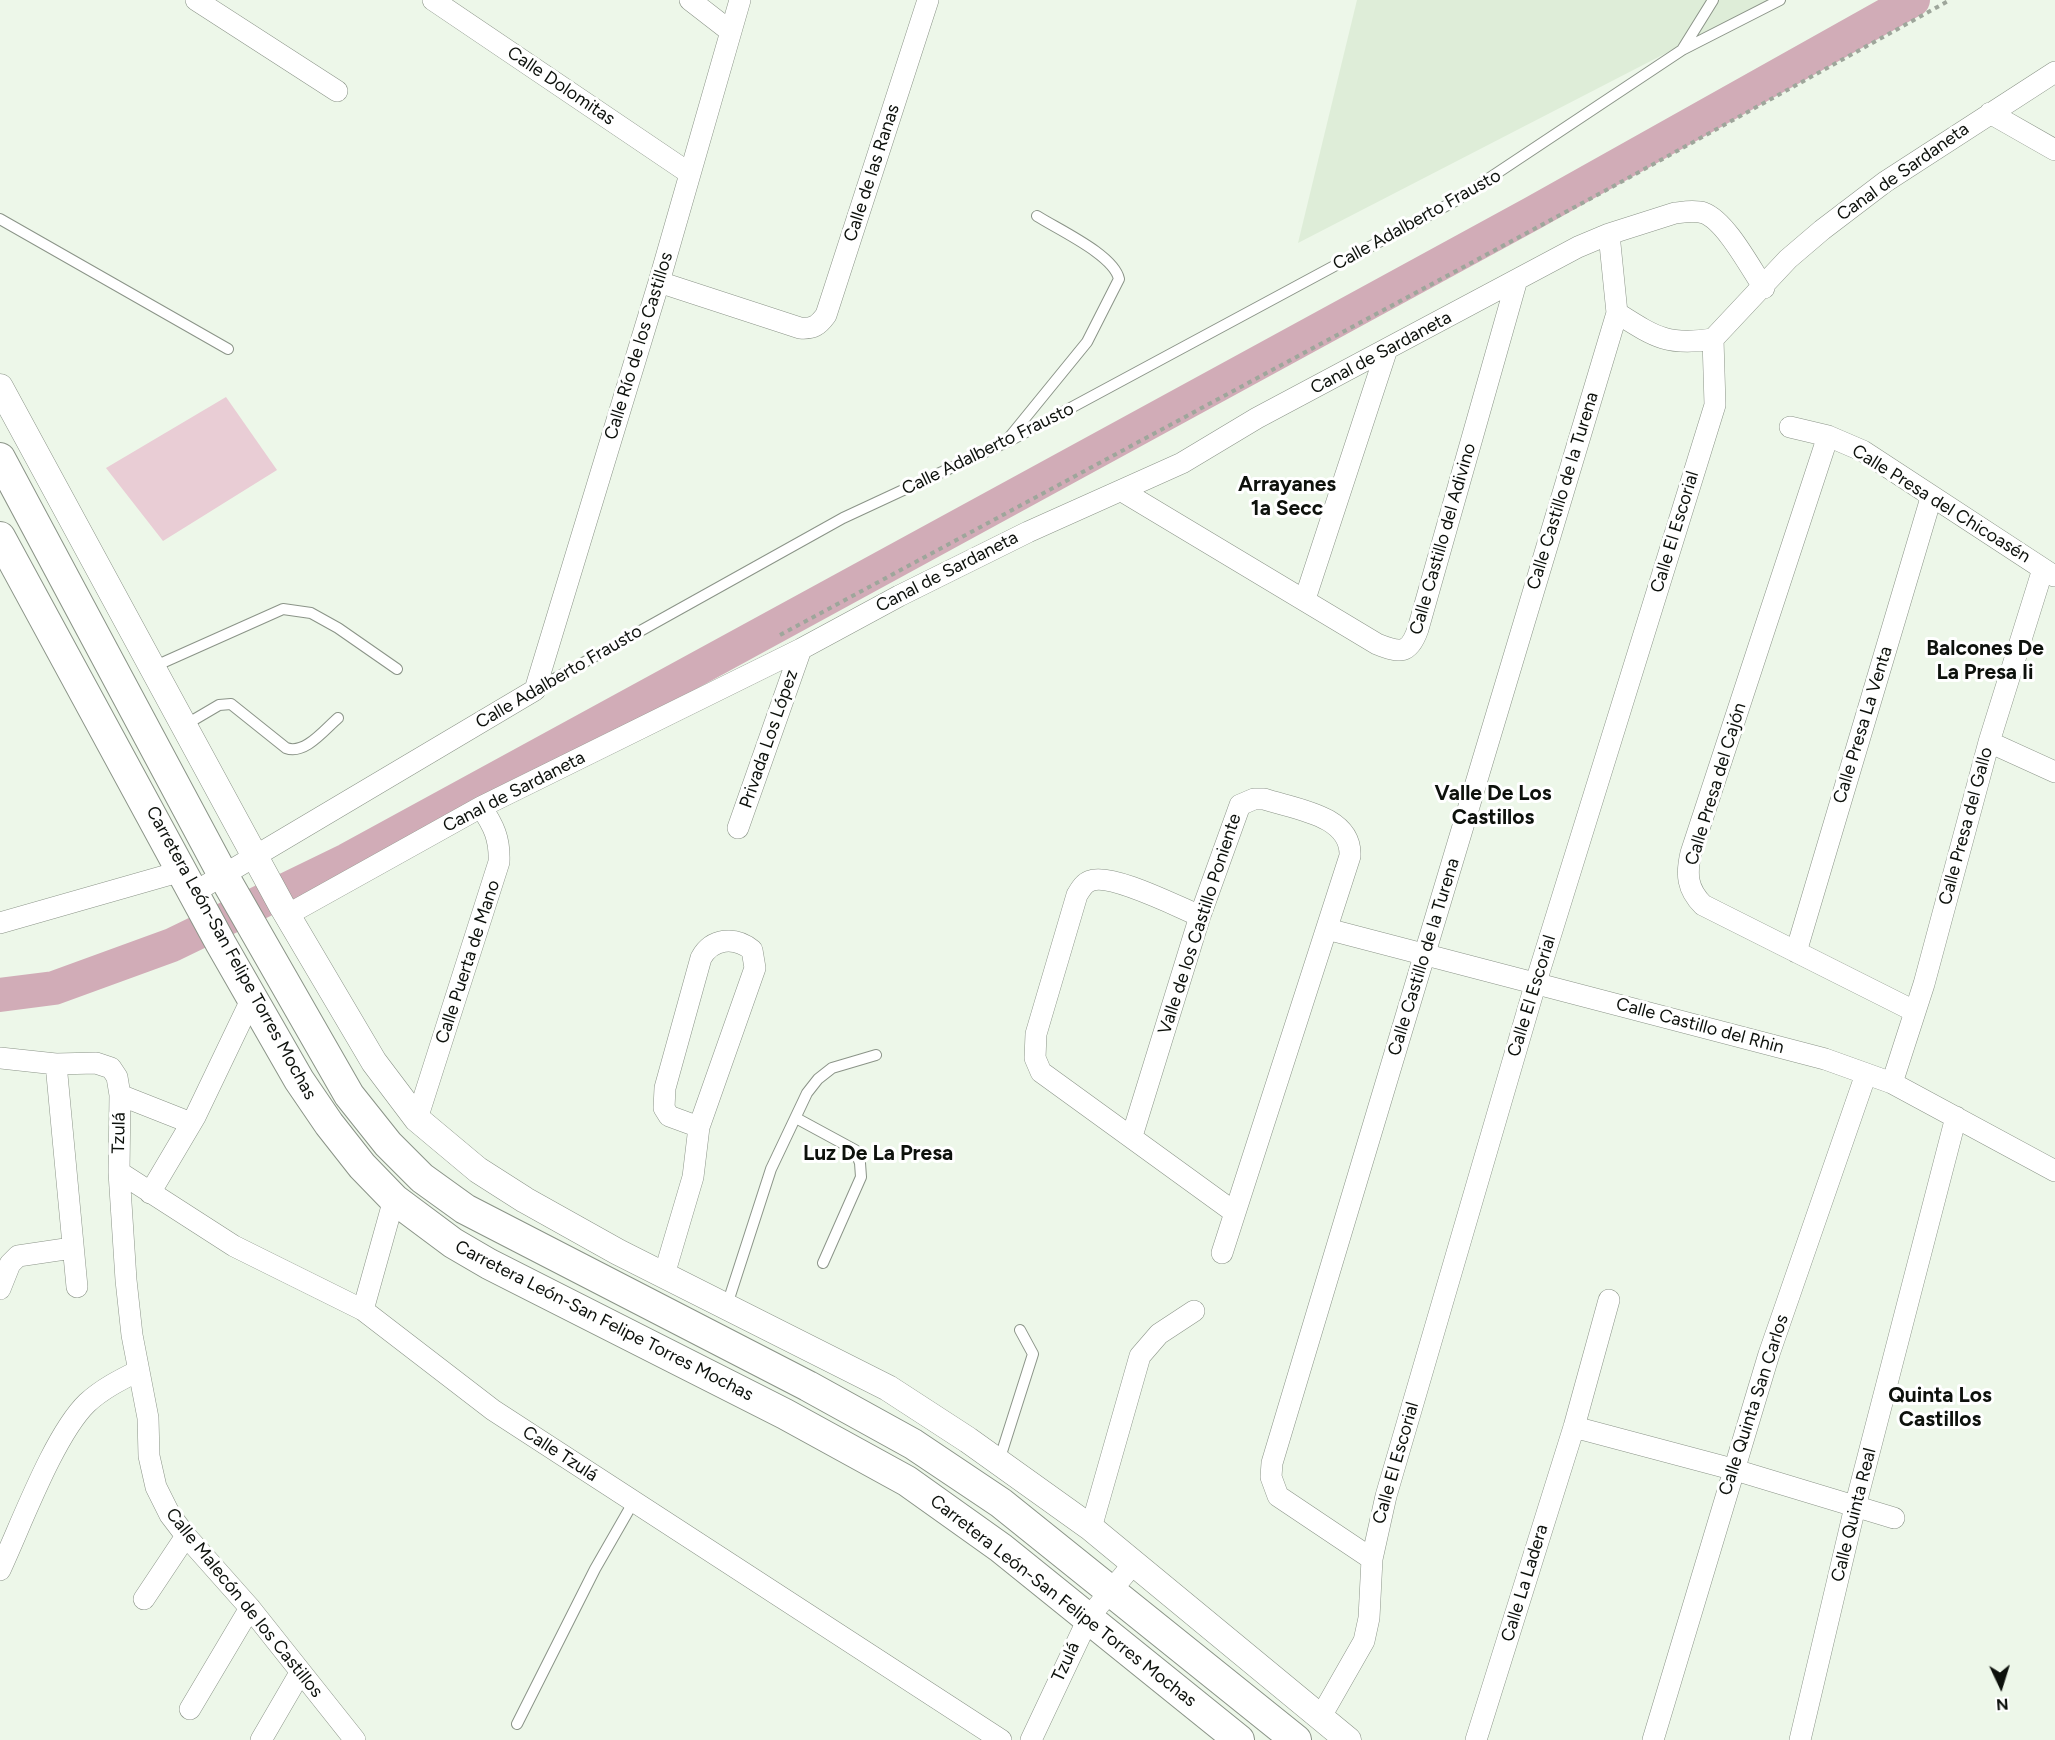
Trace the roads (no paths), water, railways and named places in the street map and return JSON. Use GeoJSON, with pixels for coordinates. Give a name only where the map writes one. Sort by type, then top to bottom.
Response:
{"type":"FeatureCollection","features":[{"type":"Feature","properties":{"kind":"main road"},"geometry":{"type":"LineString","coordinates":[[0,458],[293,1002],[349,1095],[388,1144],[422,1178],[465,1209],[808,1386],[912,1444],[1001,1503],[1296,1740]]}},
{"type":"Feature","properties":{"kind":"main road","name":"Carretera León-San Felipe Torres Mochas"},"geometry":{"type":"LineString","coordinates":[[0,537],[221,944],[299,1080],[329,1124],[362,1166],[394,1199],[453,1243],[489,1263],[785,1414],[907,1481],[1001,1548],[1239,1740]]}},
{"type":"Feature","properties":{"kind":"main road"},"geometry":{"type":"LineString","coordinates":[[907,1481],[958,1501],[1079,1588],[1090,1593],[1112,1591]]}},
{"type":"Feature","properties":{"kind":"street"},"geometry":{"type":"LineString","coordinates":[[196,0],[220,6],[337,91]]}},
{"type":"Feature","properties":{"kind":"street","name":"Calle Dolomitas"},"geometry":{"type":"LineString","coordinates":[[433,0],[689,173]]}},
{"type":"Feature","properties":{"kind":"street"},"geometry":{"type":"LineString","coordinates":[[690,0],[730,31]]}},
{"type":"Feature","properties":{"kind":"street","name":"Calle Río de los Castillos"},"geometry":{"type":"LineString","coordinates":[[535,690],[659,282],[740,0]]}},
{"type":"Feature","properties":{"kind":"street","name":"Calle de las Ranas"},"geometry":{"type":"LineString","coordinates":[[659,282],[800,328],[810,329],[818,325],[826,315],[928,0]]}},
{"type":"Feature","properties":{"kind":"street","name":"Canal de Sardaneta"},"geometry":{"type":"LineString","coordinates":[[285,911],[481,807],[801,649],[899,596],[1028,532],[1182,463],[1257,418],[1516,283],[1547,263],[1609,234],[1686,211],[1704,213],[1716,221],[1764,288],[1788,259],[1885,182],[2055,72]]}},
{"type":"Feature","properties":{"kind":"street"},"geometry":{"type":"LineString","coordinates":[[1990,112],[2055,150]]}},
{"type":"Feature","properties":{"kind":"street"},"geometry":{"type":"LineString","coordinates":[[1609,234],[1617,313],[1654,336],[1683,344],[1713,339],[1764,288]]}},
{"type":"Feature","properties":{"kind":"street","name":"Calle Castillo del Adivino"},"geometry":{"type":"LineString","coordinates":[[1122,491],[1377,644],[1396,651],[1407,648],[1414,642],[1516,283]]}},
{"type":"Feature","properties":{"kind":"street","name":"Calle Castillo de la Turena"},"geometry":{"type":"LineString","coordinates":[[1372,1559],[1278,1496],[1271,1477],[1272,1462],[1617,313]]}},
{"type":"Feature","properties":{"kind":"street","name":"Calle El Escorial"},"geometry":{"type":"LineString","coordinates":[[1320,1718],[1364,1641],[1369,1618],[1372,1559],[1386,1496],[1536,982],[1715,405],[1713,339]]}},
{"type":"Feature","properties":{"kind":"street"},"geometry":{"type":"LineString","coordinates":[[1305,599],[1386,352]]}},
{"type":"Feature","properties":{"kind":"street"},"geometry":{"type":"LineString","coordinates":[[0,387],[285,911],[374,1062],[417,1119],[487,1176],[587,1234],[664,1275],[888,1388],[999,1462],[1091,1528],[1348,1740]]}},
{"type":"Feature","properties":{"kind":"street","name":"Calle Presa del Chicoasén"},"geometry":{"type":"LineString","coordinates":[[1790,427],[1828,436],[1863,452],[2049,573]]}},
{"type":"Feature","properties":{"kind":"street","name":"Calle Presa del Cajón"},"geometry":{"type":"LineString","coordinates":[[1828,436],[1688,869],[1689,884],[1694,896],[1703,905],[1914,1011]]}},
{"type":"Feature","properties":{"kind":"street","name":"Calle Presa La Venta"},"geometry":{"type":"LineString","coordinates":[[1796,952],[1931,498]]}},
{"type":"Feature","properties":{"kind":"street","name":"Calle Presa del Gallo"},"geometry":{"type":"LineString","coordinates":[[1892,1083],[1924,984],[1989,742],[2049,573]]}},
{"type":"Feature","properties":{"kind":"street","name":"Privada Los López"},"geometry":{"type":"LineString","coordinates":[[738,828],[801,649]]}},
{"type":"Feature","properties":{"kind":"street","name":"Calle Adalberto Frausto"},"geometry":{"type":"LineString","coordinates":[[0,923],[227,881],[260,863],[535,690]]}},
{"type":"Feature","properties":{"kind":"street"},"geometry":{"type":"LineString","coordinates":[[1989,742],[2055,772]]}},
{"type":"Feature","properties":{"kind":"street","name":"Valle de los Castillo Poniente"},"geometry":{"type":"LineString","coordinates":[[1132,1136],[1200,916],[1236,812],[1247,801],[1264,799],[1327,820],[1343,831],[1348,839],[1350,856],[1222,1253]]}},
{"type":"Feature","properties":{"kind":"street","name":"Calle Puerta de Mano"},"geometry":{"type":"LineString","coordinates":[[417,1119],[499,862],[500,844],[496,828],[481,807]]}},
{"type":"Feature","properties":{"kind":"street"},"geometry":{"type":"LineString","coordinates":[[1200,916],[1111,880],[1090,881],[1077,895],[1036,1034],[1037,1065],[1041,1072],[1234,1212]]}},
{"type":"Feature","properties":{"kind":"street","name":"Calle Castillo del Rhin"},"geometry":{"type":"LineString","coordinates":[[1327,929],[1825,1059],[1892,1083],[2055,1171]]}},
{"type":"Feature","properties":{"kind":"street"},"geometry":{"type":"LineString","coordinates":[[664,1275],[693,1177],[699,1126],[755,968],[752,950],[744,943],[722,940],[711,945],[701,958],[665,1088],[664,1108],[669,1116],[699,1126]]}},
{"type":"Feature","properties":{"kind":"street"},"geometry":{"type":"LineString","coordinates":[[150,1193],[191,1123],[252,998]]}},
{"type":"Feature","properties":{"kind":"street"},"geometry":{"type":"LineString","coordinates":[[0,1058],[56,1064],[96,1063],[111,1068],[117,1077],[120,1095],[191,1123]]}},
{"type":"Feature","properties":{"kind":"street"},"geometry":{"type":"LineString","coordinates":[[56,1064],[77,1287]]}},
{"type":"Feature","properties":{"kind":"street","name":"Calle Quinta San Carlos"},"geometry":{"type":"LineString","coordinates":[[1653,1740],[1732,1469],[1769,1354],[1866,1074]]}},
{"type":"Feature","properties":{"kind":"street","name":"Tzulá"},"geometry":{"type":"LineString","coordinates":[[119,1172],[120,1095]]}},
{"type":"Feature","properties":{"kind":"street","name":"Calle Quinta Real"},"geometry":{"type":"LineString","coordinates":[[1800,1740],[1855,1507],[1956,1117]]}},
{"type":"Feature","properties":{"kind":"street","name":"Calle Tzulá"},"geometry":{"type":"LineString","coordinates":[[119,1172],[234,1246],[363,1310],[493,1410],[1001,1740]]}},
{"type":"Feature","properties":{"kind":"street","name":"Calle Malecón de los Castillos"},"geometry":{"type":"LineString","coordinates":[[119,1172],[128,1302],[138,1371],[148,1418],[149,1456],[156,1487],[170,1515],[186,1536],[250,1608],[355,1740]]}},
{"type":"Feature","properties":{"kind":"street"},"geometry":{"type":"LineString","coordinates":[[363,1310],[394,1199]]}},
{"type":"Feature","properties":{"kind":"street"},"geometry":{"type":"LineString","coordinates":[[0,1289],[10,1264],[18,1256],[72,1248]]}},
{"type":"Feature","properties":{"kind":"street","name":"Calle La Ladera"},"geometry":{"type":"LineString","coordinates":[[1476,1740],[1574,1427],[1609,1300]]}},
{"type":"Feature","properties":{"kind":"street"},"geometry":{"type":"LineString","coordinates":[[1091,1528],[1140,1356],[1159,1334],[1194,1311]]}},
{"type":"Feature","properties":{"kind":"street"},"geometry":{"type":"LineString","coordinates":[[0,1570],[67,1430],[87,1404],[112,1384],[138,1371]]}},
{"type":"Feature","properties":{"kind":"street"},"geometry":{"type":"LineString","coordinates":[[1574,1427],[1732,1469],[1894,1518]]}},
{"type":"Feature","properties":{"kind":"street"},"geometry":{"type":"LineString","coordinates":[[144,1599],[186,1536]]}},
{"type":"Feature","properties":{"kind":"street","name":"Tzulá"},"geometry":{"type":"LineString","coordinates":[[1031,1740],[1089,1617],[1134,1563]]}},
{"type":"Feature","properties":{"kind":"street"},"geometry":{"type":"LineString","coordinates":[[190,1709],[250,1608]]}},
{"type":"Feature","properties":{"kind":"street"},"geometry":{"type":"LineString","coordinates":[[261,1740],[300,1672]]}},
{"type":"Feature","properties":{"kind":"lane"},"geometry":{"type":"LineString","coordinates":[[1682,51],[1713,0]]}},
{"type":"Feature","properties":{"kind":"lane","name":"Calle Adalberto Frausto"},"geometry":{"type":"LineString","coordinates":[[535,690],[843,518],[1004,444],[1455,201],[1682,51],[1780,0]]}},
{"type":"Feature","properties":{"kind":"lane"},"geometry":{"type":"LineString","coordinates":[[1004,444],[1087,342],[1119,279],[1117,268],[1106,259],[1037,216]]}},
{"type":"Feature","properties":{"kind":"lane"},"geometry":{"type":"LineString","coordinates":[[0,219],[228,349]]}},
{"type":"Feature","properties":{"kind":"lane"},"geometry":{"type":"LineString","coordinates":[[153,667],[283,609],[311,613],[338,628],[397,669]]}},
{"type":"Feature","properties":{"kind":"lane"},"geometry":{"type":"LineString","coordinates":[[185,725],[219,705],[231,704],[286,748],[294,750],[302,748],[338,718]]}},
{"type":"Feature","properties":{"kind":"lane"},"geometry":{"type":"LineString","coordinates":[[727,1306],[771,1169],[818,1079],[832,1068],[876,1055]]}},
{"type":"Feature","properties":{"kind":"lane"},"geometry":{"type":"LineString","coordinates":[[796,1118],[855,1150],[860,1163],[861,1177],[823,1263]]}},
{"type":"Feature","properties":{"kind":"lane"},"geometry":{"type":"LineString","coordinates":[[999,1462],[1033,1354],[1020,1330]]}},
{"type":"Feature","properties":{"kind":"lane"},"geometry":{"type":"LineString","coordinates":[[517,1724],[595,1569],[634,1501]]}},
{"type":"Feature","properties":{"kind":"waterway"},"geometry":{"type":"LineString","coordinates":[[0,995],[54,988],[172,945],[347,860],[1533,213],[1913,0]]}},
{"type":"Feature","properties":{"kind":"district","name":"Arrayanes 1a Secc"},"geometry":{"type":"Point","coordinates":[1287,497]}},
{"type":"Feature","properties":{"kind":"district","name":"Balcones De La Presa Ii"},"geometry":{"type":"Point","coordinates":[1985,661]}},
{"type":"Feature","properties":{"kind":"district","name":"Valle De Los Castillos"},"geometry":{"type":"Point","coordinates":[1493,806]}},
{"type":"Feature","properties":{"kind":"district","name":"Luz De La Presa"},"geometry":{"type":"Point","coordinates":[878,1154]}},
{"type":"Feature","properties":{"kind":"district","name":"Quinta Los Castillos"},"geometry":{"type":"Point","coordinates":[1940,1408]}}]}
